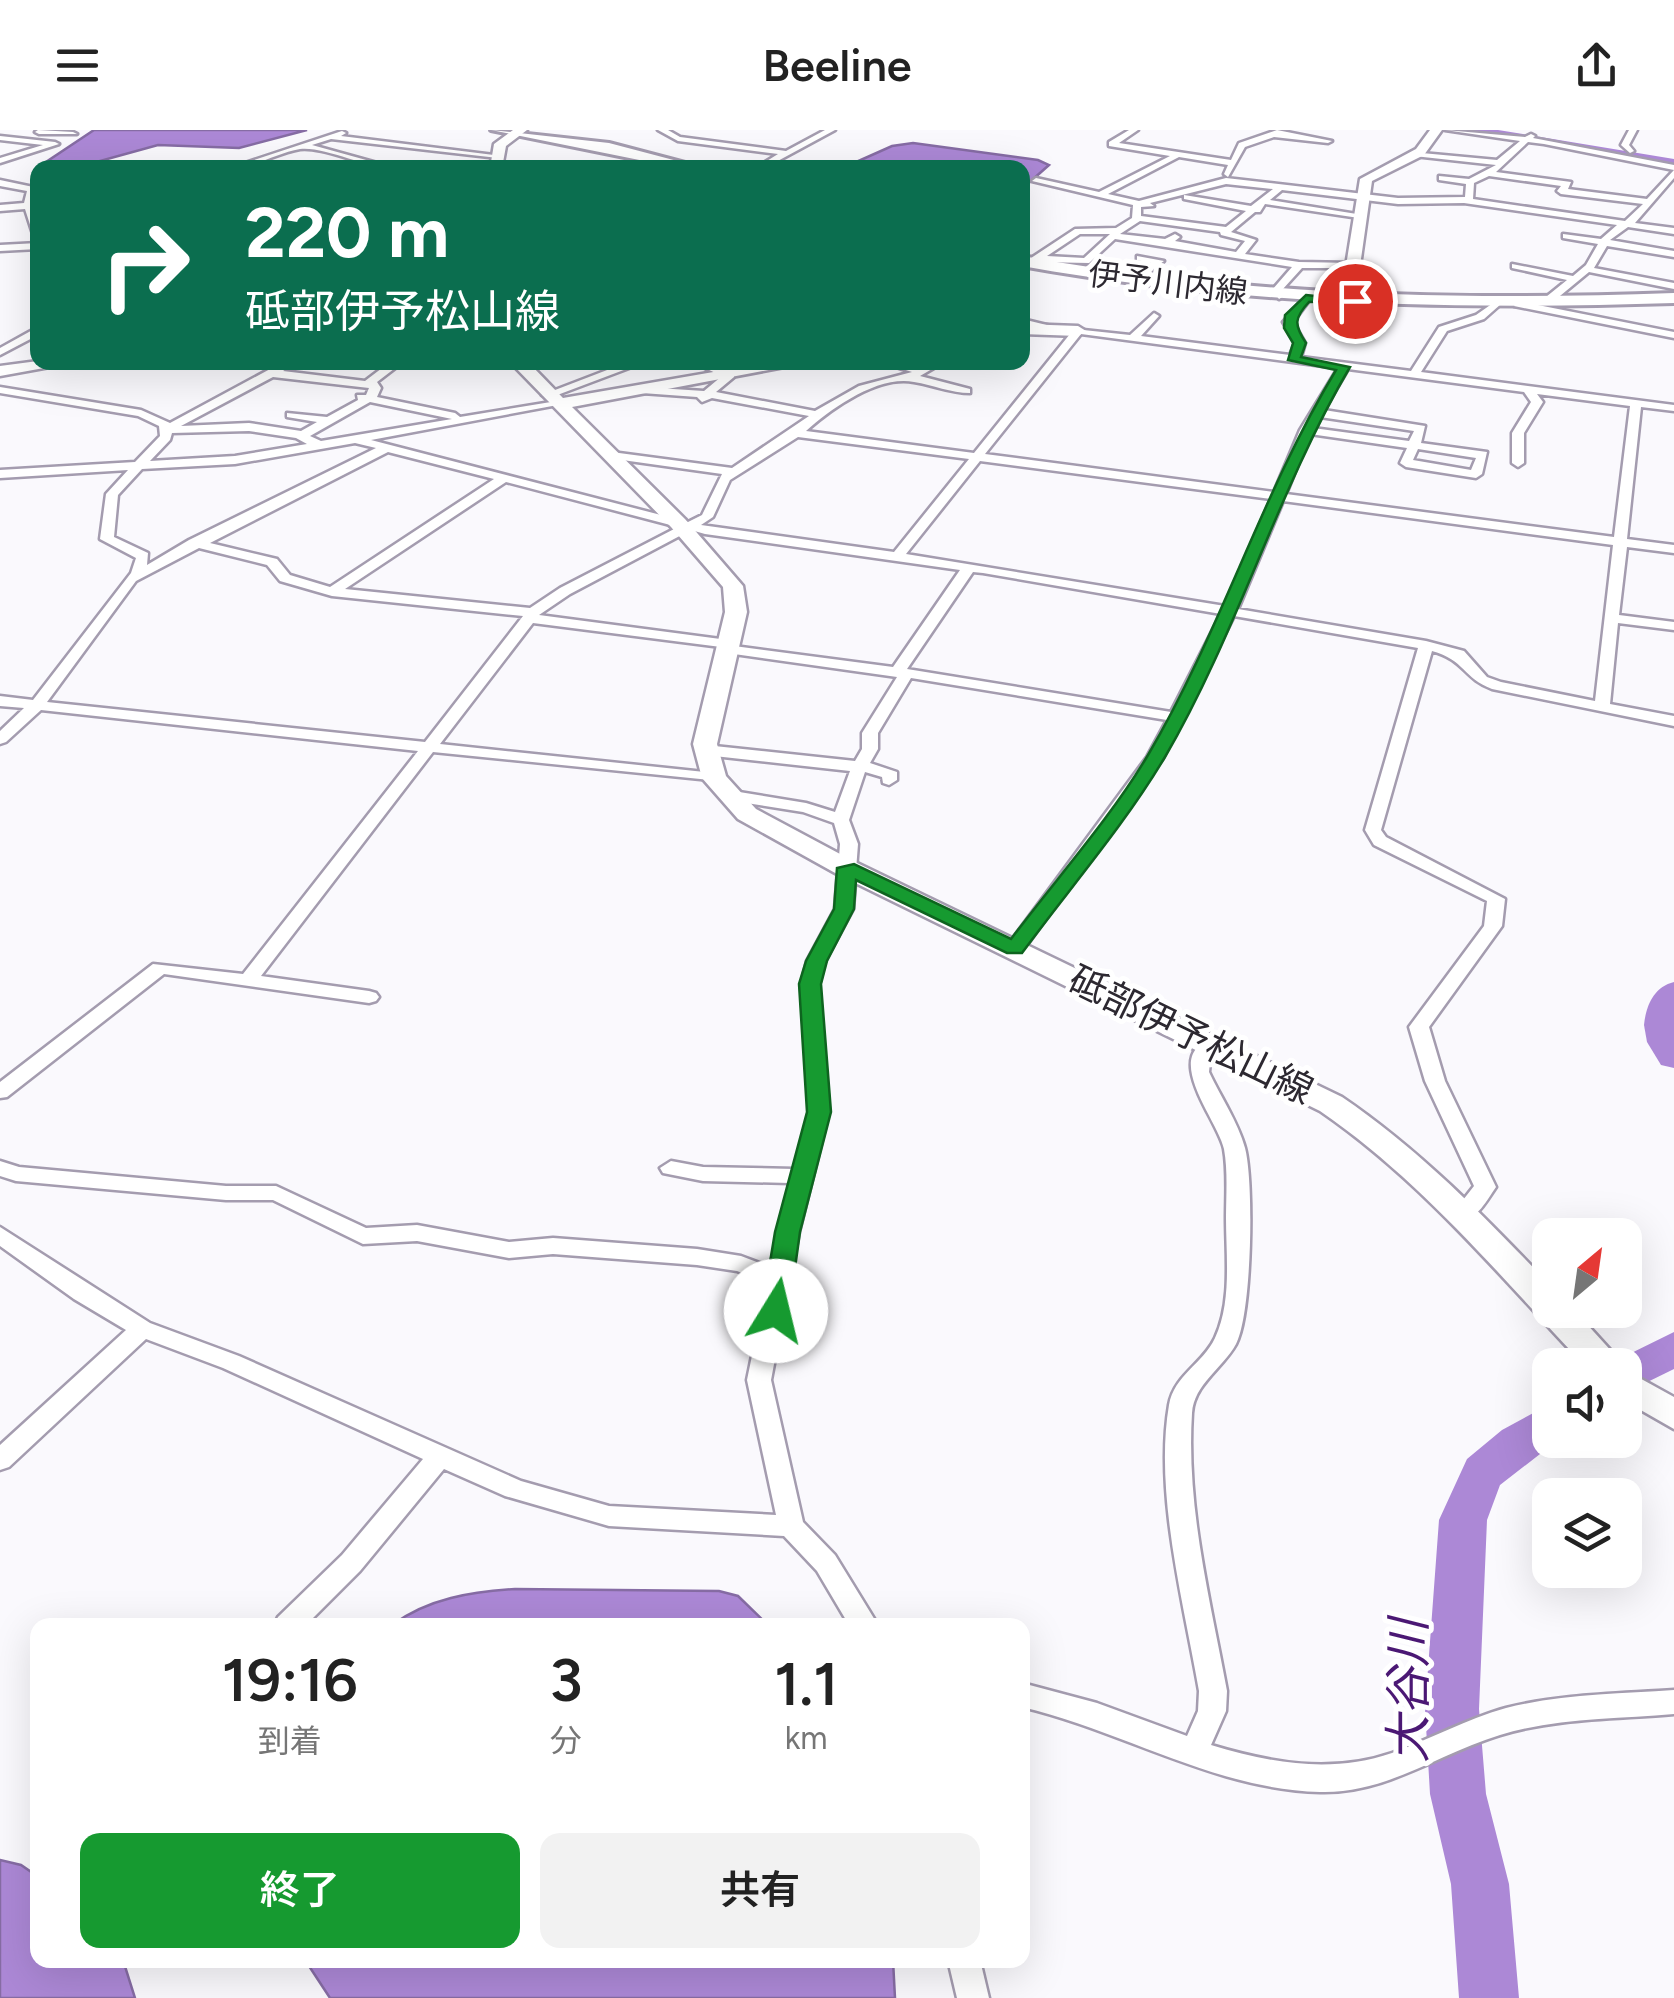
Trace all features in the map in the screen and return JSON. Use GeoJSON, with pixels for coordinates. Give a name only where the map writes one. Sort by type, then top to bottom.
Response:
{"type":"FeatureCollection","features":[{"type":"Feature","properties":{"kind":"main road"},"geometry":{"type":"LineString","coordinates":[[497,130],[659,160]]}},
{"type":"Feature","properties":{"kind":"main road"},"geometry":{"type":"LineString","coordinates":[[1355,301],[1353,266],[1360,198],[1366,179],[1414,154],[1430,142],[1435,130]]}},
{"type":"Feature","properties":{"kind":"main road"},"geometry":{"type":"LineString","coordinates":[[497,160],[500,144],[518,131]]}},
{"type":"Feature","properties":{"kind":"main road","name":"伊予川内線"},"geometry":{"type":"LineString","coordinates":[[1030,263],[1136,280],[1355,301],[1518,304],[1674,298]]}},
{"type":"Feature","properties":{"kind":"main road"},"geometry":{"type":"LineString","coordinates":[[1030,326],[1078,332]]}},
{"type":"Feature","properties":{"kind":"main road"},"geometry":{"type":"LineString","coordinates":[[0,370],[30,366]]}},
{"type":"Feature","properties":{"kind":"main road"},"geometry":{"type":"LineString","coordinates":[[525,370],[684,526],[734,586],[736,612],[705,750],[720,787]]}},
{"type":"Feature","properties":{"kind":"main road"},"geometry":{"type":"LineString","coordinates":[[552,399],[642,390],[758,370]]}},
{"type":"Feature","properties":{"kind":"main road","name":"砥部伊予松山線"},"geometry":{"type":"LineString","coordinates":[[720,787],[768,828],[1213,1045],[1355,1120],[1392,1146],[1532,1287]]}},
{"type":"Feature","properties":{"kind":"main road","name":"砥部伊予松山線"},"geometry":{"type":"LineString","coordinates":[[1571,1328],[1590,1348]]}},
{"type":"Feature","properties":{"kind":"main road"},"geometry":{"type":"LineString","coordinates":[[1642,1395],[1674,1415]]}},
{"type":"Feature","properties":{"kind":"street"},"geometry":{"type":"LineString","coordinates":[[22,130],[76,132]]}},
{"type":"Feature","properties":{"kind":"street"},"geometry":{"type":"LineString","coordinates":[[257,160],[353,130]]}},
{"type":"Feature","properties":{"kind":"street"},"geometry":{"type":"LineString","coordinates":[[664,132],[677,130]]}},
{"type":"Feature","properties":{"kind":"street"},"geometry":{"type":"LineString","coordinates":[[773,160],[831,130]]}},
{"type":"Feature","properties":{"kind":"street"},"geometry":{"type":"LineString","coordinates":[[1134,130],[1112,144],[1233,163]]}},
{"type":"Feature","properties":{"kind":"street"},"geometry":{"type":"LineString","coordinates":[[1226,181],[1242,144],[1284,130]]}},
{"type":"Feature","properties":{"kind":"street"},"geometry":{"type":"LineString","coordinates":[[1449,130],[1530,137],[1674,160]]}},
{"type":"Feature","properties":{"kind":"street"},"geometry":{"type":"LineString","coordinates":[[1500,130],[1674,170],[1603,243],[1598,259],[1544,302]]}},
{"type":"Feature","properties":{"kind":"street"},"geometry":{"type":"LineString","coordinates":[[1492,174],[1530,137],[1547,130]]}},
{"type":"Feature","properties":{"kind":"street"},"geometry":{"type":"LineString","coordinates":[[1630,152],[1625,145],[1633,130]]}},
{"type":"Feature","properties":{"kind":"street"},"geometry":{"type":"LineString","coordinates":[[0,161],[34,152],[76,132]]}},
{"type":"Feature","properties":{"kind":"street"},"geometry":{"type":"LineString","coordinates":[[664,132],[786,153]]}},
{"type":"Feature","properties":{"kind":"street"},"geometry":{"type":"LineString","coordinates":[[1273,134],[1328,141]]}},
{"type":"Feature","properties":{"kind":"street"},"geometry":{"type":"LineString","coordinates":[[331,137],[484,160]]}},
{"type":"Feature","properties":{"kind":"street"},"geometry":{"type":"LineString","coordinates":[[0,138],[54,142]]}},
{"type":"Feature","properties":{"kind":"street"},"geometry":{"type":"LineString","coordinates":[[279,140],[359,160]]}},
{"type":"Feature","properties":{"kind":"street"},"geometry":{"type":"LineString","coordinates":[[0,146],[34,152]]}},
{"type":"Feature","properties":{"kind":"street"},"geometry":{"type":"LineString","coordinates":[[1414,154],[1499,163]]}},
{"type":"Feature","properties":{"kind":"street"},"geometry":{"type":"LineString","coordinates":[[1103,193],[1177,155]]}},
{"type":"Feature","properties":{"kind":"street"},"geometry":{"type":"LineString","coordinates":[[1442,178],[1470,182],[1492,174],[1568,184],[1561,190],[1570,192],[1647,202]]}},
{"type":"Feature","properties":{"kind":"street"},"geometry":{"type":"LineString","coordinates":[[1036,181],[1103,193],[1138,205],[1168,206]]}},
{"type":"Feature","properties":{"kind":"street"},"geometry":{"type":"LineString","coordinates":[[1127,181],[1252,209],[1266,206],[1359,215]]}},
{"type":"Feature","properties":{"kind":"street"},"geometry":{"type":"LineString","coordinates":[[1138,205],[1226,181],[1360,198],[1469,200],[1674,230]]}},
{"type":"Feature","properties":{"kind":"street"},"geometry":{"type":"LineString","coordinates":[[1469,200],[1470,182]]}},
{"type":"Feature","properties":{"kind":"street"},"geometry":{"type":"LineString","coordinates":[[0,183],[30,190]]}},
{"type":"Feature","properties":{"kind":"street"},"geometry":{"type":"LineString","coordinates":[[1266,206],[1278,188]]}},
{"type":"Feature","properties":{"kind":"street"},"geometry":{"type":"LineString","coordinates":[[1543,212],[1570,192]]}},
{"type":"Feature","properties":{"kind":"street"},"geometry":{"type":"LineString","coordinates":[[1212,202],[1228,194]]}},
{"type":"Feature","properties":{"kind":"street"},"geometry":{"type":"LineString","coordinates":[[1137,218],[1138,205]]}},
{"type":"Feature","properties":{"kind":"street"},"geometry":{"type":"LineString","coordinates":[[0,208],[30,206]]}},
{"type":"Feature","properties":{"kind":"street"},"geometry":{"type":"LineString","coordinates":[[1030,263],[1086,261],[1137,218],[1226,230],[1252,209]]}},
{"type":"Feature","properties":{"kind":"street"},"geometry":{"type":"LineString","coordinates":[[1158,219],[1192,210],[1242,217]]}},
{"type":"Feature","properties":{"kind":"street"},"geometry":{"type":"LineString","coordinates":[[1226,230],[1226,235],[1251,240],[1237,255]]}},
{"type":"Feature","properties":{"kind":"street"},"geometry":{"type":"LineString","coordinates":[[1030,262],[1078,231],[1171,239],[1237,255],[1300,264],[1353,266]]}},
{"type":"Feature","properties":{"kind":"street"},"geometry":{"type":"LineString","coordinates":[[1566,236],[1674,254]]}},
{"type":"Feature","properties":{"kind":"street"},"geometry":{"type":"LineString","coordinates":[[0,248],[30,246]]}},
{"type":"Feature","properties":{"kind":"street"},"geometry":{"type":"LineString","coordinates":[[1283,253],[1300,264]]}},
{"type":"Feature","properties":{"kind":"street"},"geometry":{"type":"LineString","coordinates":[[1136,280],[1159,260],[1140,258]]}},
{"type":"Feature","properties":{"kind":"street"},"geometry":{"type":"LineString","coordinates":[[1278,296],[1277,290],[1300,264]]}},
{"type":"Feature","properties":{"kind":"street"},"geometry":{"type":"LineString","coordinates":[[1516,266],[1575,279]]}},
{"type":"Feature","properties":{"kind":"street"},"geometry":{"type":"LineString","coordinates":[[1588,269],[1674,286]]}},
{"type":"Feature","properties":{"kind":"street"},"geometry":{"type":"LineString","coordinates":[[1294,360],[1300,343],[1288,322],[1306,298]]}},
{"type":"Feature","properties":{"kind":"street"},"geometry":{"type":"LineString","coordinates":[[1413,376],[1443,329],[1480,317],[1496,304]]}},
{"type":"Feature","properties":{"kind":"street"},"geometry":{"type":"LineString","coordinates":[[1518,304],[1674,335]]}},
{"type":"Feature","properties":{"kind":"street"},"geometry":{"type":"LineString","coordinates":[[1133,338],[1154,316]]}},
{"type":"Feature","properties":{"kind":"street"},"geometry":{"type":"LineString","coordinates":[[896,557],[1078,332],[1674,408]]}},
{"type":"Feature","properties":{"kind":"street"},"geometry":{"type":"LineString","coordinates":[[0,352],[30,335]]}},
{"type":"Feature","properties":{"kind":"street"},"geometry":{"type":"LineString","coordinates":[[1014,949],[1156,758],[1230,609],[1306,430],[1344,367]]}},
{"type":"Feature","properties":{"kind":"street"},"geometry":{"type":"LineString","coordinates":[[0,739],[37,705],[137,574],[143,556],[140,551],[106,539],[108,502],[168,430],[276,370]]}},
{"type":"Feature","properties":{"kind":"street"},"geometry":{"type":"LineString","coordinates":[[270,373],[370,384],[388,370]]}},
{"type":"Feature","properties":{"kind":"street"},"geometry":{"type":"LineString","coordinates":[[0,474],[235,460],[358,440],[552,399],[621,370]]}},
{"type":"Feature","properties":{"kind":"street"},"geometry":{"type":"LineString","coordinates":[[692,404],[709,395],[730,375],[717,370]]}},
{"type":"Feature","properties":{"kind":"street"},"geometry":{"type":"LineString","coordinates":[[905,370],[966,390]]}},
{"type":"Feature","properties":{"kind":"street"},"geometry":{"type":"LineString","coordinates":[[248,980],[531,615],[712,513],[722,483],[732,472],[796,433],[815,414],[863,388],[923,370]]}},
{"type":"Feature","properties":{"kind":"street"},"geometry":{"type":"LineString","coordinates":[[302,434],[368,399],[375,392],[370,384]]}},
{"type":"Feature","properties":{"kind":"street"},"geometry":{"type":"LineString","coordinates":[[0,390],[141,413],[162,421],[168,430]]}},
{"type":"Feature","properties":{"kind":"street"},"geometry":{"type":"LineString","coordinates":[[642,390],[709,395],[815,414]]}},
{"type":"Feature","properties":{"kind":"street"},"geometry":{"type":"LineString","coordinates":[[1518,463],[1518,433],[1537,402],[1529,390]]}},
{"type":"Feature","properties":{"kind":"street"},"geometry":{"type":"LineString","coordinates":[[350,394],[470,419]]}},
{"type":"Feature","properties":{"kind":"street"},"geometry":{"type":"LineString","coordinates":[[1602,706],[1636,404]]}},
{"type":"Feature","properties":{"kind":"street"},"geometry":{"type":"LineString","coordinates":[[1306,430],[1413,445],[1483,454],[1476,474],[1406,464],[1413,445],[1421,428],[1317,413]]}},
{"type":"Feature","properties":{"kind":"street"},"geometry":{"type":"LineString","coordinates":[[291,416],[326,420]]}},
{"type":"Feature","properties":{"kind":"street"},"geometry":{"type":"LineString","coordinates":[[168,430],[247,423],[302,434],[322,446]]}},
{"type":"Feature","properties":{"kind":"street"},"geometry":{"type":"LineString","coordinates":[[796,433],[1674,549]]}},
{"type":"Feature","properties":{"kind":"street"},"geometry":{"type":"LineString","coordinates":[[358,440],[684,526],[969,567],[1426,645],[1459,654],[1482,680],[1497,686],[1674,720]]}},
{"type":"Feature","properties":{"kind":"street"},"geometry":{"type":"LineString","coordinates":[[137,574],[384,449]]}},
{"type":"Feature","properties":{"kind":"street"},"geometry":{"type":"LineString","coordinates":[[608,454],[732,472]]}},
{"type":"Feature","properties":{"kind":"street"},"geometry":{"type":"LineString","coordinates":[[332,592],[504,478]]}},
{"type":"Feature","properties":{"kind":"street"},"geometry":{"type":"LineString","coordinates":[[194,543],[272,562],[290,580],[332,592],[531,615],[1176,717]]}},
{"type":"Feature","properties":{"kind":"street"},"geometry":{"type":"LineString","coordinates":[[860,1618],[826,1563],[791,1526],[759,1380],[819,1112],[810,984],[816,961],[844,909],[850,844],[841,820],[870,749],[870,732],[969,567]]}},
{"type":"Feature","properties":{"kind":"street"},"geometry":{"type":"LineString","coordinates":[[1611,618],[1674,626]]}},
{"type":"Feature","properties":{"kind":"street"},"geometry":{"type":"LineString","coordinates":[[1426,645],[1373,830],[1380,841],[1496,899],[1493,926],[1419,1027],[1435,1081],[1486,1187],[1463,1214]]}},
{"type":"Feature","properties":{"kind":"street"},"geometry":{"type":"LineString","coordinates":[[0,701],[428,748],[720,787],[841,820]]}},
{"type":"Feature","properties":{"kind":"street"},"geometry":{"type":"LineString","coordinates":[[705,750],[886,772],[890,780]]}},
{"type":"Feature","properties":{"kind":"street"},"geometry":{"type":"LineString","coordinates":[[0,1092],[132,992],[152,970],[369,997]]}},
{"type":"Feature","properties":{"kind":"street"},"geometry":{"type":"LineString","coordinates":[[1193,1754],[1212,1711],[1213,1691],[1178,1492],[1180,1409],[1184,1390],[1226,1340],[1238,1282],[1234,1146],[1199,1072],[1200,1060],[1213,1045]]}},
{"type":"Feature","properties":{"kind":"street"},"geometry":{"type":"LineString","coordinates":[[0,1168],[16,1174],[226,1193],[276,1193],[363,1236],[417,1232],[509,1250],[553,1246],[697,1257],[741,1264],[780,1280]]}},
{"type":"Feature","properties":{"kind":"street"},"geometry":{"type":"LineString","coordinates":[[671,1168],[692,1174],[769,1173],[802,1177]]}},
{"type":"Feature","properties":{"kind":"street"},"geometry":{"type":"LineString","coordinates":[[0,1235],[82,1293],[142,1329],[231,1362],[514,1489],[609,1516],[791,1526]]}},
{"type":"Feature","properties":{"kind":"street"},"geometry":{"type":"LineString","coordinates":[[0,1460],[142,1329]]}},
{"type":"Feature","properties":{"kind":"street"},"geometry":{"type":"LineString","coordinates":[[295,1618],[351,1563],[440,1456]]}},
{"type":"Feature","properties":{"kind":"street"},"geometry":{"type":"LineString","coordinates":[[1030,1696],[1063,1702],[1193,1754],[1264,1773],[1322,1779],[1360,1776],[1530,1715],[1674,1702]]}},
{"type":"Feature","properties":{"kind":"street"},"geometry":{"type":"LineString","coordinates":[[966,1968],[973,1998]]}},
{"type":"Feature","properties":{"kind":"shaded area"},"geometry":{"type":"Polygon","coordinates":[[[94,130],[307,130],[239,148],[158,145],[104,160],[49,160],[94,130]]]}},
{"type":"Feature","properties":{"kind":"shaded area"},"geometry":{"type":"Polygon","coordinates":[[[913,143],[1038,160],[1049,165],[1030,182],[1030,160],[861,160],[892,146],[913,143]]]}},
{"type":"Feature","properties":{"kind":"shaded area"},"geometry":{"type":"Polygon","coordinates":[[[719,1591],[738,1596],[761,1618],[403,1618],[451,1598],[482,1592],[719,1591]]]}},
{"type":"Feature","properties":{"kind":"shaded area"},"geometry":{"type":"Polygon","coordinates":[[[0,1860],[30,1871],[30,1968],[126,1968],[135,1998],[0,1998],[0,1860]]]}},
{"type":"Feature","properties":{"kind":"shaded area"},"geometry":{"type":"Polygon","coordinates":[[[310,1968],[893,1968],[895,1998],[330,1998],[310,1968]]]}},
{"type":"Feature","properties":{"kind":"waterway","name":"大谷川"},"geometry":{"type":"LineString","coordinates":[[1471,130],[1674,164]]}},
{"type":"Feature","properties":{"kind":"waterway","name":"大谷川"},"geometry":{"type":"LineString","coordinates":[[1674,993],[1665,1008],[1662,1025],[1665,1042],[1674,1057]]}},
{"type":"Feature","properties":{"kind":"waterway","name":"大谷川"},"geometry":{"type":"LineString","coordinates":[[1642,1366],[1674,1348]]}},
{"type":"Feature","properties":{"kind":"waterway","name":"大谷川"},"geometry":{"type":"LineString","coordinates":[[1489,1998],[1480,1884],[1458,1794],[1452,1709],[1463,1520],[1468,1500],[1483,1472],[1532,1434]]}},
{"type":"Feature","properties":{"kind":"route"},"geometry":{"type":"LineString","coordinates":[[776,1311],[788,1232],[819,1112],[810,984],[816,961],[844,909],[846,868],[1014,949],[1156,758],[1230,609],[1306,430],[1344,367],[1294,360],[1300,343],[1290,328],[1290,315],[1306,298],[1355,301]]}}]}
